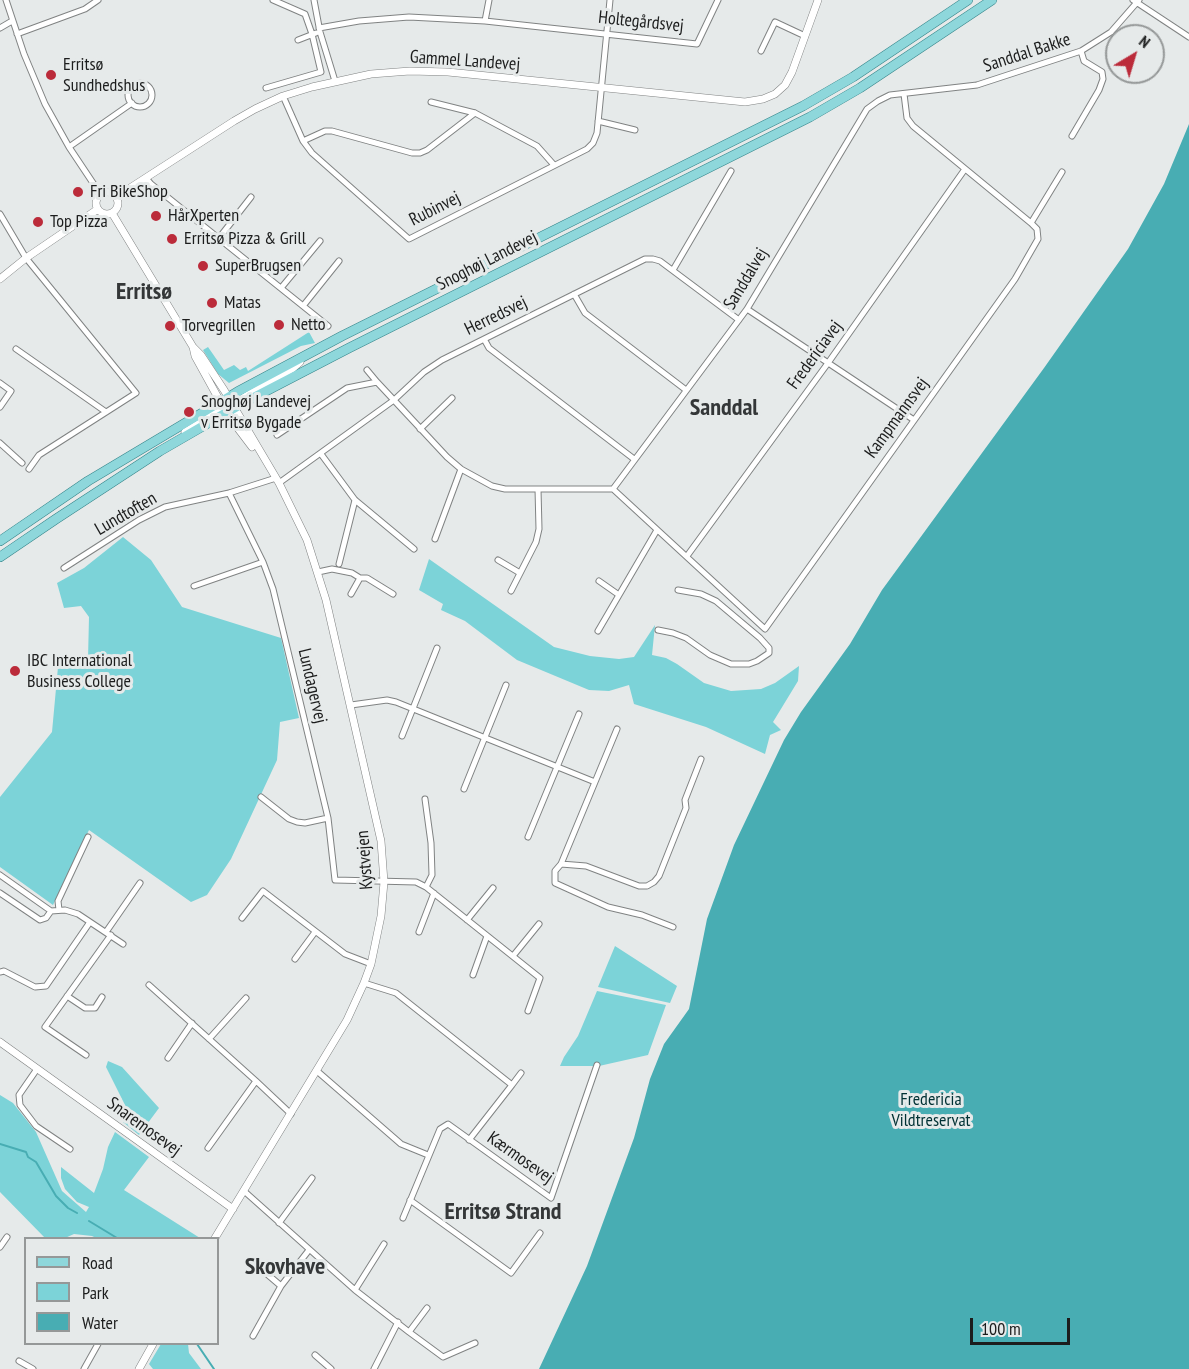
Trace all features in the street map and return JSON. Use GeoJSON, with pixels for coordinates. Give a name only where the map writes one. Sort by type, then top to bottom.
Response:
{"type":"FeatureCollection","features":[{"type":"Feature","properties":{"kind":"main road","name":"Snoghøj Landevej"},"geometry":{"type":"LineString","coordinates":[[0,557],[311,352],[803,106],[853,77],[968,0]]}},
{"type":"Feature","properties":{"kind":"main road","name":"Snoghøj Landevej"},"geometry":{"type":"LineString","coordinates":[[0,540],[88,481],[228,405],[349,348],[810,117],[880,75],[992,0]]}},
{"type":"Feature","properties":{"kind":"street"},"geometry":{"type":"LineString","coordinates":[[6,0],[39,92],[69,147],[101,195]]}},
{"type":"Feature","properties":{"kind":"street"},"geometry":{"type":"LineString","coordinates":[[17,34],[85,9],[98,0]]}},
{"type":"Feature","properties":{"kind":"street"},"geometry":{"type":"LineString","coordinates":[[266,88],[321,72],[305,14],[273,0]]}},
{"type":"Feature","properties":{"kind":"street"},"geometry":{"type":"LineString","coordinates":[[314,0],[335,81]]}},
{"type":"Feature","properties":{"kind":"street"},"geometry":{"type":"LineString","coordinates":[[485,21],[489,0]]}},
{"type":"Feature","properties":{"kind":"street","name":"Rubinvej"},"geometry":{"type":"LineString","coordinates":[[283,96],[303,141],[312,153],[410,239],[587,149],[597,133],[610,0]]}},
{"type":"Feature","properties":{"kind":"street","name":"Holtegårdsvej"},"geometry":{"type":"LineString","coordinates":[[298,40],[320,30],[359,21],[409,17],[485,21],[696,44],[718,0]]}},
{"type":"Feature","properties":{"kind":"street","name":"Gammel Landevej"},"geometry":{"type":"LineString","coordinates":[[116,198],[234,121],[283,96],[335,81],[371,74],[410,71],[448,72],[745,102],[763,99],[775,94],[785,85],[792,72],[818,0]]}},
{"type":"Feature","properties":{"kind":"street"},"geometry":{"type":"LineString","coordinates":[[1136,1],[1189,37]]}},
{"type":"Feature","properties":{"kind":"street","name":"Sanddal Bakke"},"geometry":{"type":"LineString","coordinates":[[904,94],[977,85],[1081,51],[1111,32],[1136,1]]}},
{"type":"Feature","properties":{"kind":"street"},"geometry":{"type":"LineString","coordinates":[[0,28],[12,21]]}},
{"type":"Feature","properties":{"kind":"street"},"geometry":{"type":"LineString","coordinates":[[761,51],[775,22],[805,36]]}},
{"type":"Feature","properties":{"kind":"street"},"geometry":{"type":"LineString","coordinates":[[1072,136],[1100,90],[1103,79],[1102,72],[1084,61],[1081,51]]}},
{"type":"Feature","properties":{"kind":"street"},"geometry":{"type":"LineString","coordinates":[[138,83],[149,88],[150,100],[145,105],[132,104],[128,98],[128,91],[132,86],[138,83]]}},
{"type":"Feature","properties":{"kind":"street"},"geometry":{"type":"LineString","coordinates":[[904,94],[908,118],[914,126],[1031,223],[1062,172]]}},
{"type":"Feature","properties":{"kind":"street","name":"Sanddalvej"},"geometry":{"type":"LineString","coordinates":[[613,489],[747,309],[867,109],[878,100],[890,95],[904,94]]}},
{"type":"Feature","properties":{"kind":"street"},"geometry":{"type":"LineString","coordinates":[[430,102],[475,113],[537,146],[554,165]]}},
{"type":"Feature","properties":{"kind":"street"},"geometry":{"type":"LineString","coordinates":[[69,147],[132,104]]}},
{"type":"Feature","properties":{"kind":"street"},"geometry":{"type":"LineString","coordinates":[[303,141],[325,131],[332,131],[412,153],[420,153],[475,113]]}},
{"type":"Feature","properties":{"kind":"street"},"geometry":{"type":"LineString","coordinates":[[598,121],[635,130]]}},
{"type":"Feature","properties":{"kind":"street","name":"Fredericiavej"},"geometry":{"type":"LineString","coordinates":[[687,556],[828,363],[965,169]]}},
{"type":"Feature","properties":{"kind":"street"},"geometry":{"type":"LineString","coordinates":[[673,270],[731,171]]}},
{"type":"Feature","properties":{"kind":"street"},"geometry":{"type":"LineString","coordinates":[[146,178],[328,327]]}},
{"type":"Feature","properties":{"kind":"street"},"geometry":{"type":"LineString","coordinates":[[111,193],[116,198],[117,206],[112,213],[104,213],[98,209],[96,201],[101,195],[111,193]]}},
{"type":"Feature","properties":{"kind":"street"},"geometry":{"type":"LineString","coordinates":[[219,238],[251,197]]}},
{"type":"Feature","properties":{"kind":"street"},"geometry":{"type":"LineString","coordinates":[[0,279],[98,209]]}},
{"type":"Feature","properties":{"kind":"street","name":"Kystvejen"},"geometry":{"type":"LineString","coordinates":[[112,213],[193,346],[201,355],[228,405],[278,481],[307,540],[318,572],[351,705],[381,842],[384,882],[381,916],[371,964],[364,983],[347,1020],[216,1237]]}},
{"type":"Feature","properties":{"kind":"street"},"geometry":{"type":"LineString","coordinates":[[0,214],[27,258],[135,393],[39,455],[29,469]]}},
{"type":"Feature","properties":{"kind":"street","name":"Kampmannsvej"},"geometry":{"type":"LineString","coordinates":[[722,589],[765,629],[1016,279],[1038,239],[1037,229],[1031,223]]}},
{"type":"Feature","properties":{"kind":"street"},"geometry":{"type":"LineString","coordinates":[[281,288],[320,241]]}},
{"type":"Feature","properties":{"kind":"street","name":"Herredsvej"},"geometry":{"type":"LineString","coordinates":[[278,481],[321,454],[394,400],[424,372],[442,360],[645,259],[660,261],[739,320]]}},
{"type":"Feature","properties":{"kind":"street"},"geometry":{"type":"LineString","coordinates":[[303,306],[339,261]]}},
{"type":"Feature","properties":{"kind":"street"},"geometry":{"type":"LineString","coordinates":[[574,294],[585,313],[686,390]]}},
{"type":"Feature","properties":{"kind":"street"},"geometry":{"type":"LineString","coordinates":[[747,309],[914,420]]}},
{"type":"Feature","properties":{"kind":"street"},"geometry":{"type":"LineString","coordinates":[[484,339],[489,348],[634,459]]}},
{"type":"Feature","properties":{"kind":"street"},"geometry":{"type":"LineString","coordinates":[[16,349],[106,412]]}},
{"type":"Feature","properties":{"kind":"street"},"geometry":{"type":"LineString","coordinates":[[367,370],[420,429],[461,469],[492,486],[505,489],[613,489],[722,589],[716,601]]}},
{"type":"Feature","properties":{"kind":"street"},"geometry":{"type":"LineString","coordinates":[[277,435],[347,388],[377,382]]}},
{"type":"Feature","properties":{"kind":"street"},"geometry":{"type":"LineString","coordinates":[[0,383],[11,391],[0,407]]}},
{"type":"Feature","properties":{"kind":"street"},"geometry":{"type":"LineString","coordinates":[[420,429],[452,398]]}},
{"type":"Feature","properties":{"kind":"street"},"geometry":{"type":"LineString","coordinates":[[0,443],[22,463]]}},
{"type":"Feature","properties":{"kind":"street"},"geometry":{"type":"LineString","coordinates":[[321,454],[355,500],[414,549]]}},
{"type":"Feature","properties":{"kind":"street"},"geometry":{"type":"LineString","coordinates":[[435,539],[461,469]]}},
{"type":"Feature","properties":{"kind":"street","name":"Lundtoften"},"geometry":{"type":"LineString","coordinates":[[64,568],[139,520],[165,507],[278,481]]}},
{"type":"Feature","properties":{"kind":"street"},"geometry":{"type":"LineString","coordinates":[[511,591],[536,542],[539,529],[538,489]]}},
{"type":"Feature","properties":{"kind":"street","name":"Lundagervej"},"geometry":{"type":"LineString","coordinates":[[229,493],[263,562],[273,589],[328,818],[335,880],[384,882]]}},
{"type":"Feature","properties":{"kind":"street"},"geometry":{"type":"LineString","coordinates":[[339,564],[355,500]]}},
{"type":"Feature","properties":{"kind":"street"},"geometry":{"type":"LineString","coordinates":[[598,631],[657,530]]}},
{"type":"Feature","properties":{"kind":"street"},"geometry":{"type":"LineString","coordinates":[[498,560],[520,573]]}},
{"type":"Feature","properties":{"kind":"street"},"geometry":{"type":"LineString","coordinates":[[194,586],[263,562]]}},
{"type":"Feature","properties":{"kind":"street"},"geometry":{"type":"LineString","coordinates":[[318,572],[332,568],[352,573],[360,578],[367,578],[393,594]]}},
{"type":"Feature","properties":{"kind":"street"},"geometry":{"type":"LineString","coordinates":[[351,594],[360,578]]}},
{"type":"Feature","properties":{"kind":"street"},"geometry":{"type":"LineString","coordinates":[[599,581],[619,596]]}},
{"type":"Feature","properties":{"kind":"street"},"geometry":{"type":"LineString","coordinates":[[658,630],[686,638],[710,656],[731,664],[749,664],[765,657],[769,652],[769,648],[716,601],[700,594],[678,590]]}},
{"type":"Feature","properties":{"kind":"street"},"geometry":{"type":"LineString","coordinates":[[402,736],[437,648]]}},
{"type":"Feature","properties":{"kind":"street"},"geometry":{"type":"LineString","coordinates":[[464,789],[506,685]]}},
{"type":"Feature","properties":{"kind":"street"},"geometry":{"type":"LineString","coordinates":[[351,705],[387,700],[595,782]]}},
{"type":"Feature","properties":{"kind":"street"},"geometry":{"type":"LineString","coordinates":[[528,837],[579,714]]}},
{"type":"Feature","properties":{"kind":"street"},"geometry":{"type":"LineString","coordinates":[[617,729],[561,864],[553,878],[560,886],[608,907],[642,915],[673,927]]}},
{"type":"Feature","properties":{"kind":"street"},"geometry":{"type":"LineString","coordinates":[[561,864],[586,866],[639,886],[647,886],[654,882],[659,876],[686,808],[685,800],[701,759]]}},
{"type":"Feature","properties":{"kind":"street"},"geometry":{"type":"LineString","coordinates":[[261,797],[289,819],[297,822],[305,823],[328,818]]}},
{"type":"Feature","properties":{"kind":"street"},"geometry":{"type":"LineString","coordinates":[[425,799],[431,843],[432,875],[426,887]]}},
{"type":"Feature","properties":{"kind":"street"},"geometry":{"type":"LineString","coordinates":[[59,910],[58,901],[88,837]]}},
{"type":"Feature","properties":{"kind":"street"},"geometry":{"type":"LineString","coordinates":[[0,875],[51,911],[59,910],[78,914],[123,944]]}},
{"type":"Feature","properties":{"kind":"street"},"geometry":{"type":"LineString","coordinates":[[384,882],[416,882],[426,887],[540,978],[528,1011]]}},
{"type":"Feature","properties":{"kind":"street"},"geometry":{"type":"LineString","coordinates":[[86,1055],[45,1027],[140,883]]}},
{"type":"Feature","properties":{"kind":"street"},"geometry":{"type":"LineString","coordinates":[[467,920],[493,888]]}},
{"type":"Feature","properties":{"kind":"street"},"geometry":{"type":"LineString","coordinates":[[242,918],[263,891],[345,954],[371,964]]}},
{"type":"Feature","properties":{"kind":"street"},"geometry":{"type":"LineString","coordinates":[[0,893],[40,920],[46,918],[51,911]]}},
{"type":"Feature","properties":{"kind":"street"},"geometry":{"type":"LineString","coordinates":[[419,932],[434,893]]}},
{"type":"Feature","properties":{"kind":"street"},"geometry":{"type":"LineString","coordinates":[[0,972],[4,971],[35,987],[46,986],[90,922]]}},
{"type":"Feature","properties":{"kind":"street"},"geometry":{"type":"LineString","coordinates":[[513,956],[539,924]]}},
{"type":"Feature","properties":{"kind":"street"},"geometry":{"type":"LineString","coordinates":[[295,958],[315,932]]}},
{"type":"Feature","properties":{"kind":"street"},"geometry":{"type":"LineString","coordinates":[[473,975],[487,936]]}},
{"type":"Feature","properties":{"kind":"street"},"geometry":{"type":"LineString","coordinates":[[364,983],[396,993],[512,1085]]}},
{"type":"Feature","properties":{"kind":"street"},"geometry":{"type":"LineString","coordinates":[[149,985],[291,1114]]}},
{"type":"Feature","properties":{"kind":"street"},"geometry":{"type":"LineString","coordinates":[[67,996],[85,1008],[95,1008],[102,997]]}},
{"type":"Feature","properties":{"kind":"street"},"geometry":{"type":"LineString","coordinates":[[209,1039],[246,998]]}},
{"type":"Feature","properties":{"kind":"street"},"geometry":{"type":"LineString","coordinates":[[168,1058],[192,1023]]}},
{"type":"Feature","properties":{"kind":"street","name":"Snaremosevej"},"geometry":{"type":"LineString","coordinates":[[0,1042],[233,1209]]}},
{"type":"Feature","properties":{"kind":"street","name":"Kærmosevej"},"geometry":{"type":"LineString","coordinates":[[428,1155],[440,1129],[448,1124],[551,1198],[597,1065]]}},
{"type":"Feature","properties":{"kind":"street"},"geometry":{"type":"LineString","coordinates":[[37,1069],[19,1095],[20,1105],[36,1125],[70,1149]]}},
{"type":"Feature","properties":{"kind":"street"},"geometry":{"type":"LineString","coordinates":[[317,1071],[401,1144],[428,1155],[403,1218]]}},
{"type":"Feature","properties":{"kind":"street"},"geometry":{"type":"LineString","coordinates":[[469,1140],[521,1073]]}},
{"type":"Feature","properties":{"kind":"street"},"geometry":{"type":"LineString","coordinates":[[208,1148],[256,1081]]}},
{"type":"Feature","properties":{"kind":"street"},"geometry":{"type":"LineString","coordinates":[[279,1222],[312,1178]]}},
{"type":"Feature","properties":{"kind":"street"},"geometry":{"type":"LineString","coordinates":[[244,1191],[355,1290],[443,1357],[475,1343]]}},
{"type":"Feature","properties":{"kind":"street"},"geometry":{"type":"LineString","coordinates":[[410,1200],[511,1273],[540,1233]]}},
{"type":"Feature","properties":{"kind":"street"},"geometry":{"type":"LineString","coordinates":[[0,1247],[7,1237]]}},
{"type":"Feature","properties":{"kind":"street"},"geometry":{"type":"LineString","coordinates":[[355,1290],[384,1244]]}},
{"type":"Feature","properties":{"kind":"street"},"geometry":{"type":"LineString","coordinates":[[253,1336],[281,1286],[309,1250]]}},
{"type":"Feature","properties":{"kind":"street"},"geometry":{"type":"LineString","coordinates":[[253,1262],[281,1286]]}},
{"type":"Feature","properties":{"kind":"street"},"geometry":{"type":"LineString","coordinates":[[409,1332],[427,1308]]}},
{"type":"Feature","properties":{"kind":"street"},"geometry":{"type":"LineString","coordinates":[[374,1369],[398,1322]]}},
{"type":"Feature","properties":{"kind":"street"},"geometry":{"type":"LineString","coordinates":[[84,1369],[97,1345]]}},
{"type":"Feature","properties":{"kind":"street"},"geometry":{"type":"LineString","coordinates":[[139,1369],[152,1345]]}},
{"type":"Feature","properties":{"kind":"street"},"geometry":{"type":"LineString","coordinates":[[315,1355],[331,1369]]}},
{"type":"Feature","properties":{"kind":"street"},"geometry":{"type":"LineString","coordinates":[[19,1361],[33,1369]]}},
{"type":"Feature","properties":{"kind":"green space"},"geometry":{"type":"Polygon","coordinates":[[[309,332],[315,343],[301,346],[229,383],[218,374],[203,350],[208,347],[224,370],[234,365],[240,370],[246,367],[248,371],[309,332]]]}},
{"type":"Feature","properties":{"kind":"green space"},"geometry":{"type":"Polygon","coordinates":[[[123,537],[151,560],[182,607],[281,638],[299,718],[280,722],[277,760],[231,859],[207,895],[191,902],[89,830],[53,905],[0,867],[0,797],[52,732],[59,656],[88,659],[89,617],[81,606],[64,608],[57,583],[84,568],[123,537]]]}},
{"type":"Feature","properties":{"kind":"green space"},"geometry":{"type":"Polygon","coordinates":[[[429,559],[554,647],[590,656],[619,659],[634,657],[655,625],[652,655],[666,658],[704,683],[731,691],[761,689],[775,683],[799,666],[798,681],[773,722],[781,730],[770,735],[765,754],[706,727],[634,704],[629,685],[609,691],[589,690],[517,660],[465,621],[441,610],[443,604],[419,590],[429,559]]]}},
{"type":"Feature","properties":{"kind":"green space"},"geometry":{"type":"Polygon","coordinates":[[[615,946],[677,986],[670,1003],[598,987],[615,946]]]}},
{"type":"Feature","properties":{"kind":"green space"},"geometry":{"type":"Polygon","coordinates":[[[597,991],[666,1005],[648,1055],[599,1066],[560,1066],[578,1036],[597,991]]]}},
{"type":"Feature","properties":{"kind":"green space"},"geometry":{"type":"Polygon","coordinates":[[[108,1061],[122,1067],[159,1108],[139,1135],[123,1122],[126,1107],[106,1067],[108,1061]]]}},
{"type":"Feature","properties":{"kind":"green space"},"geometry":{"type":"Polygon","coordinates":[[[0,1095],[13,1103],[36,1132],[62,1191],[86,1212],[89,1207],[77,1202],[65,1189],[61,1178],[61,1167],[94,1193],[115,1132],[149,1157],[124,1190],[198,1237],[94,1237],[74,1234],[67,1237],[44,1237],[0,1192],[0,1095]]]}},
{"type":"Feature","properties":{"kind":"green space"},"geometry":{"type":"Polygon","coordinates":[[[160,1345],[188,1345],[189,1353],[201,1369],[153,1369],[149,1364],[160,1345]]]}},
{"type":"Feature","properties":{"kind":"water","name":"Fredericia Vildtreservat"},"geometry":{"type":"Polygon","coordinates":[[[1189,124],[1189,1369],[539,1369],[587,1266],[634,1138],[650,1079],[664,1044],[689,1009],[707,919],[734,845],[784,740],[801,712],[850,644],[882,590],[1128,249],[1164,184],[1189,124]]]}},
{"type":"Feature","properties":{"kind":"waterway"},"geometry":{"type":"LineString","coordinates":[[0,1144],[26,1152],[28,1157],[36,1162],[56,1196],[77,1213]]}},
{"type":"Feature","properties":{"kind":"waterway"},"geometry":{"type":"LineString","coordinates":[[89,1221],[115,1237]]}},
{"type":"Feature","properties":{"kind":"waterway"},"geometry":{"type":"LineString","coordinates":[[198,1345],[214,1369]]}},
{"type":"Feature","properties":{"kind":"place","name":"Erritsø Sundhedshus"},"geometry":{"type":"Point","coordinates":[51,75]}},
{"type":"Feature","properties":{"kind":"place","name":"Fri BikeShop"},"geometry":{"type":"Point","coordinates":[78,192]}},
{"type":"Feature","properties":{"kind":"place","name":"HårXperten"},"geometry":{"type":"Point","coordinates":[156,216]}},
{"type":"Feature","properties":{"kind":"place","name":"Top Pizza"},"geometry":{"type":"Point","coordinates":[38,222]}},
{"type":"Feature","properties":{"kind":"place","name":"Erritsø Pizza & Grill"},"geometry":{"type":"Point","coordinates":[172,239]}},
{"type":"Feature","properties":{"kind":"place","name":"SuperBrugsen"},"geometry":{"type":"Point","coordinates":[203,266]}},
{"type":"Feature","properties":{"kind":"place","name":"Matas"},"geometry":{"type":"Point","coordinates":[212,303]}},
{"type":"Feature","properties":{"kind":"place","name":"Netto"},"geometry":{"type":"Point","coordinates":[279,325]}},
{"type":"Feature","properties":{"kind":"place","name":"Torvegrillen"},"geometry":{"type":"Point","coordinates":[170,326]}},
{"type":"Feature","properties":{"kind":"place","name":"Snoghøj Landevej v Erritsø Bygade"},"geometry":{"type":"Point","coordinates":[189,412]}},
{"type":"Feature","properties":{"kind":"place","name":"IBC International Business College"},"geometry":{"type":"Point","coordinates":[15,671]}},
{"type":"Feature","properties":{"kind":"district","name":"Erritsø"},"geometry":{"type":"Point","coordinates":[144,292]}},
{"type":"Feature","properties":{"kind":"district","name":"Sanddal"},"geometry":{"type":"Point","coordinates":[724,408]}},
{"type":"Feature","properties":{"kind":"district","name":"Erritsø Strand"},"geometry":{"type":"Point","coordinates":[503,1212]}},
{"type":"Feature","properties":{"kind":"district","name":"Skovhave"},"geometry":{"type":"Point","coordinates":[285,1267]}}]}
